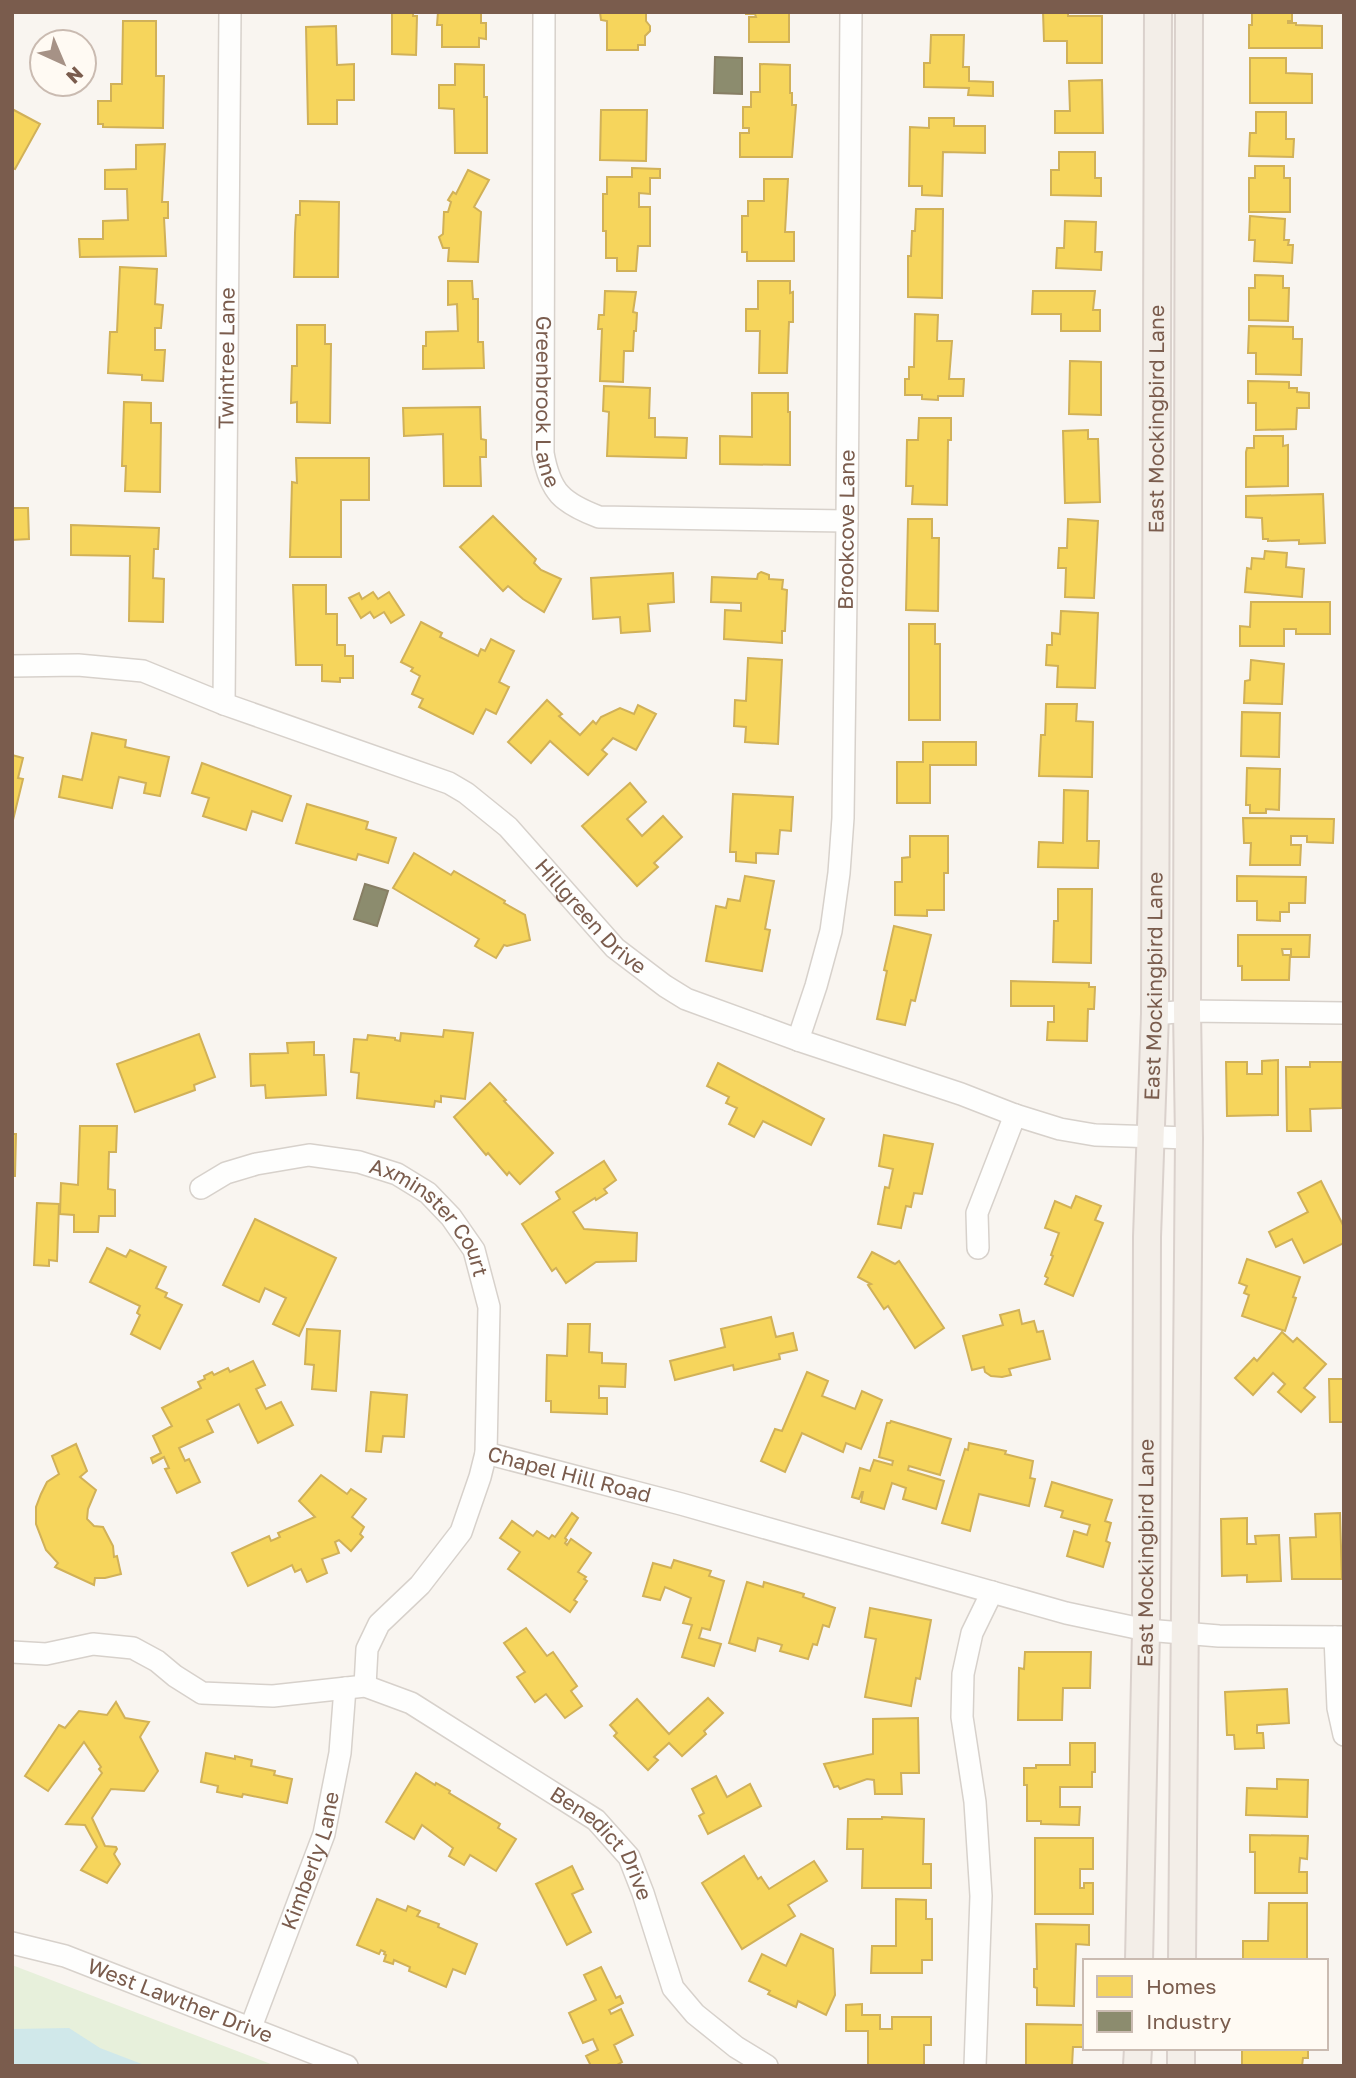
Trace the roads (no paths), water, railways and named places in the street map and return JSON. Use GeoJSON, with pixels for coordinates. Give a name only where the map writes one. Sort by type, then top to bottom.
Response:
{"type":"FeatureCollection","features":[{"type":"Feature","properties":{"kind":"main road","name":"East Mockingbird Lane"},"geometry":{"type":"LineString","coordinates":[[1139,1959],[1146,1630],[1147,1237],[1155,1014],[1158,12]]}},
{"type":"Feature","properties":{"kind":"main road","name":"East Mockingbird Lane"},"geometry":{"type":"LineString","coordinates":[[1182,1959],[1189,1138],[1189,12]]}},
{"type":"Feature","properties":{"kind":"main road"},"geometry":{"type":"LineString","coordinates":[[1156,442],[1188,443]]}},
{"type":"Feature","properties":{"kind":"street","name":"Twintree Lane"},"geometry":{"type":"LineString","coordinates":[[224,704],[230,12]]}},
{"type":"Feature","properties":{"kind":"street","name":"Greenbrook Lane"},"geometry":{"type":"LineString","coordinates":[[544,12],[542,453],[553,487],[574,508],[598,517],[847,521]]}},
{"type":"Feature","properties":{"kind":"street","name":"Brookcove Lane"},"geometry":{"type":"LineString","coordinates":[[798,1040],[831,931],[839,873],[843,804],[851,12]]}},
{"type":"Feature","properties":{"kind":"street","name":"Hillgreen Drive"},"geometry":{"type":"LineString","coordinates":[[12,666],[78,665],[143,671],[224,704],[449,783],[466,793],[508,827],[615,948],[686,999],[1060,1129],[1151,1138],[1189,1138]]}},
{"type":"Feature","properties":{"kind":"street"},"geometry":{"type":"LineString","coordinates":[[1155,1014],[1187,1011],[1344,1013]]}},
{"type":"Feature","properties":{"kind":"street"},"geometry":{"type":"LineString","coordinates":[[978,1248],[977,1213],[1015,1115]]}},
{"type":"Feature","properties":{"kind":"street","name":"Axminster Court"},"geometry":{"type":"LineString","coordinates":[[201,1188],[226,1173],[256,1164],[310,1155],[359,1162],[397,1174],[428,1193],[451,1217],[474,1250],[489,1307],[486,1453]]}},
{"type":"Feature","properties":{"kind":"street","name":"Chapel Hill Road"},"geometry":{"type":"LineString","coordinates":[[355,1687],[367,1649],[379,1624],[420,1585],[461,1532],[486,1453],[681,1504],[1066,1613],[1146,1630],[1219,1636],[1339,1637]]}},
{"type":"Feature","properties":{"kind":"street"},"geometry":{"type":"LineString","coordinates":[[975,2066],[981,1896],[975,1802],[962,1717],[963,1674],[972,1633],[992,1592]]}},
{"type":"Feature","properties":{"kind":"street"},"geometry":{"type":"LineString","coordinates":[[1339,1637],[1338,1708],[1344,1735]]}},
{"type":"Feature","properties":{"kind":"street"},"geometry":{"type":"LineString","coordinates":[[12,1652],[46,1654],[93,1644],[133,1648],[157,1661],[202,1693],[273,1696],[355,1687]]}},
{"type":"Feature","properties":{"kind":"street","name":"Kimberly Lane"},"geometry":{"type":"LineString","coordinates":[[251,2027],[324,1834],[355,1687]]}},
{"type":"Feature","properties":{"kind":"street","name":"Benedict Drive"},"geometry":{"type":"LineString","coordinates":[[355,1687],[411,1703],[596,1820],[629,1857],[673,1987],[695,2014],[737,2047],[767,2066]]}},
{"type":"Feature","properties":{"kind":"street","name":"West Lawther Drive"},"geometry":{"type":"LineString","coordinates":[[12,1943],[65,1956],[347,2066]]}},
{"type":"Feature","properties":{"kind":"water"},"geometry":{"type":"Polygon","coordinates":[[[69,2028],[100,2048],[147,2066],[12,2066],[12,2029],[69,2028]]]}}]}
